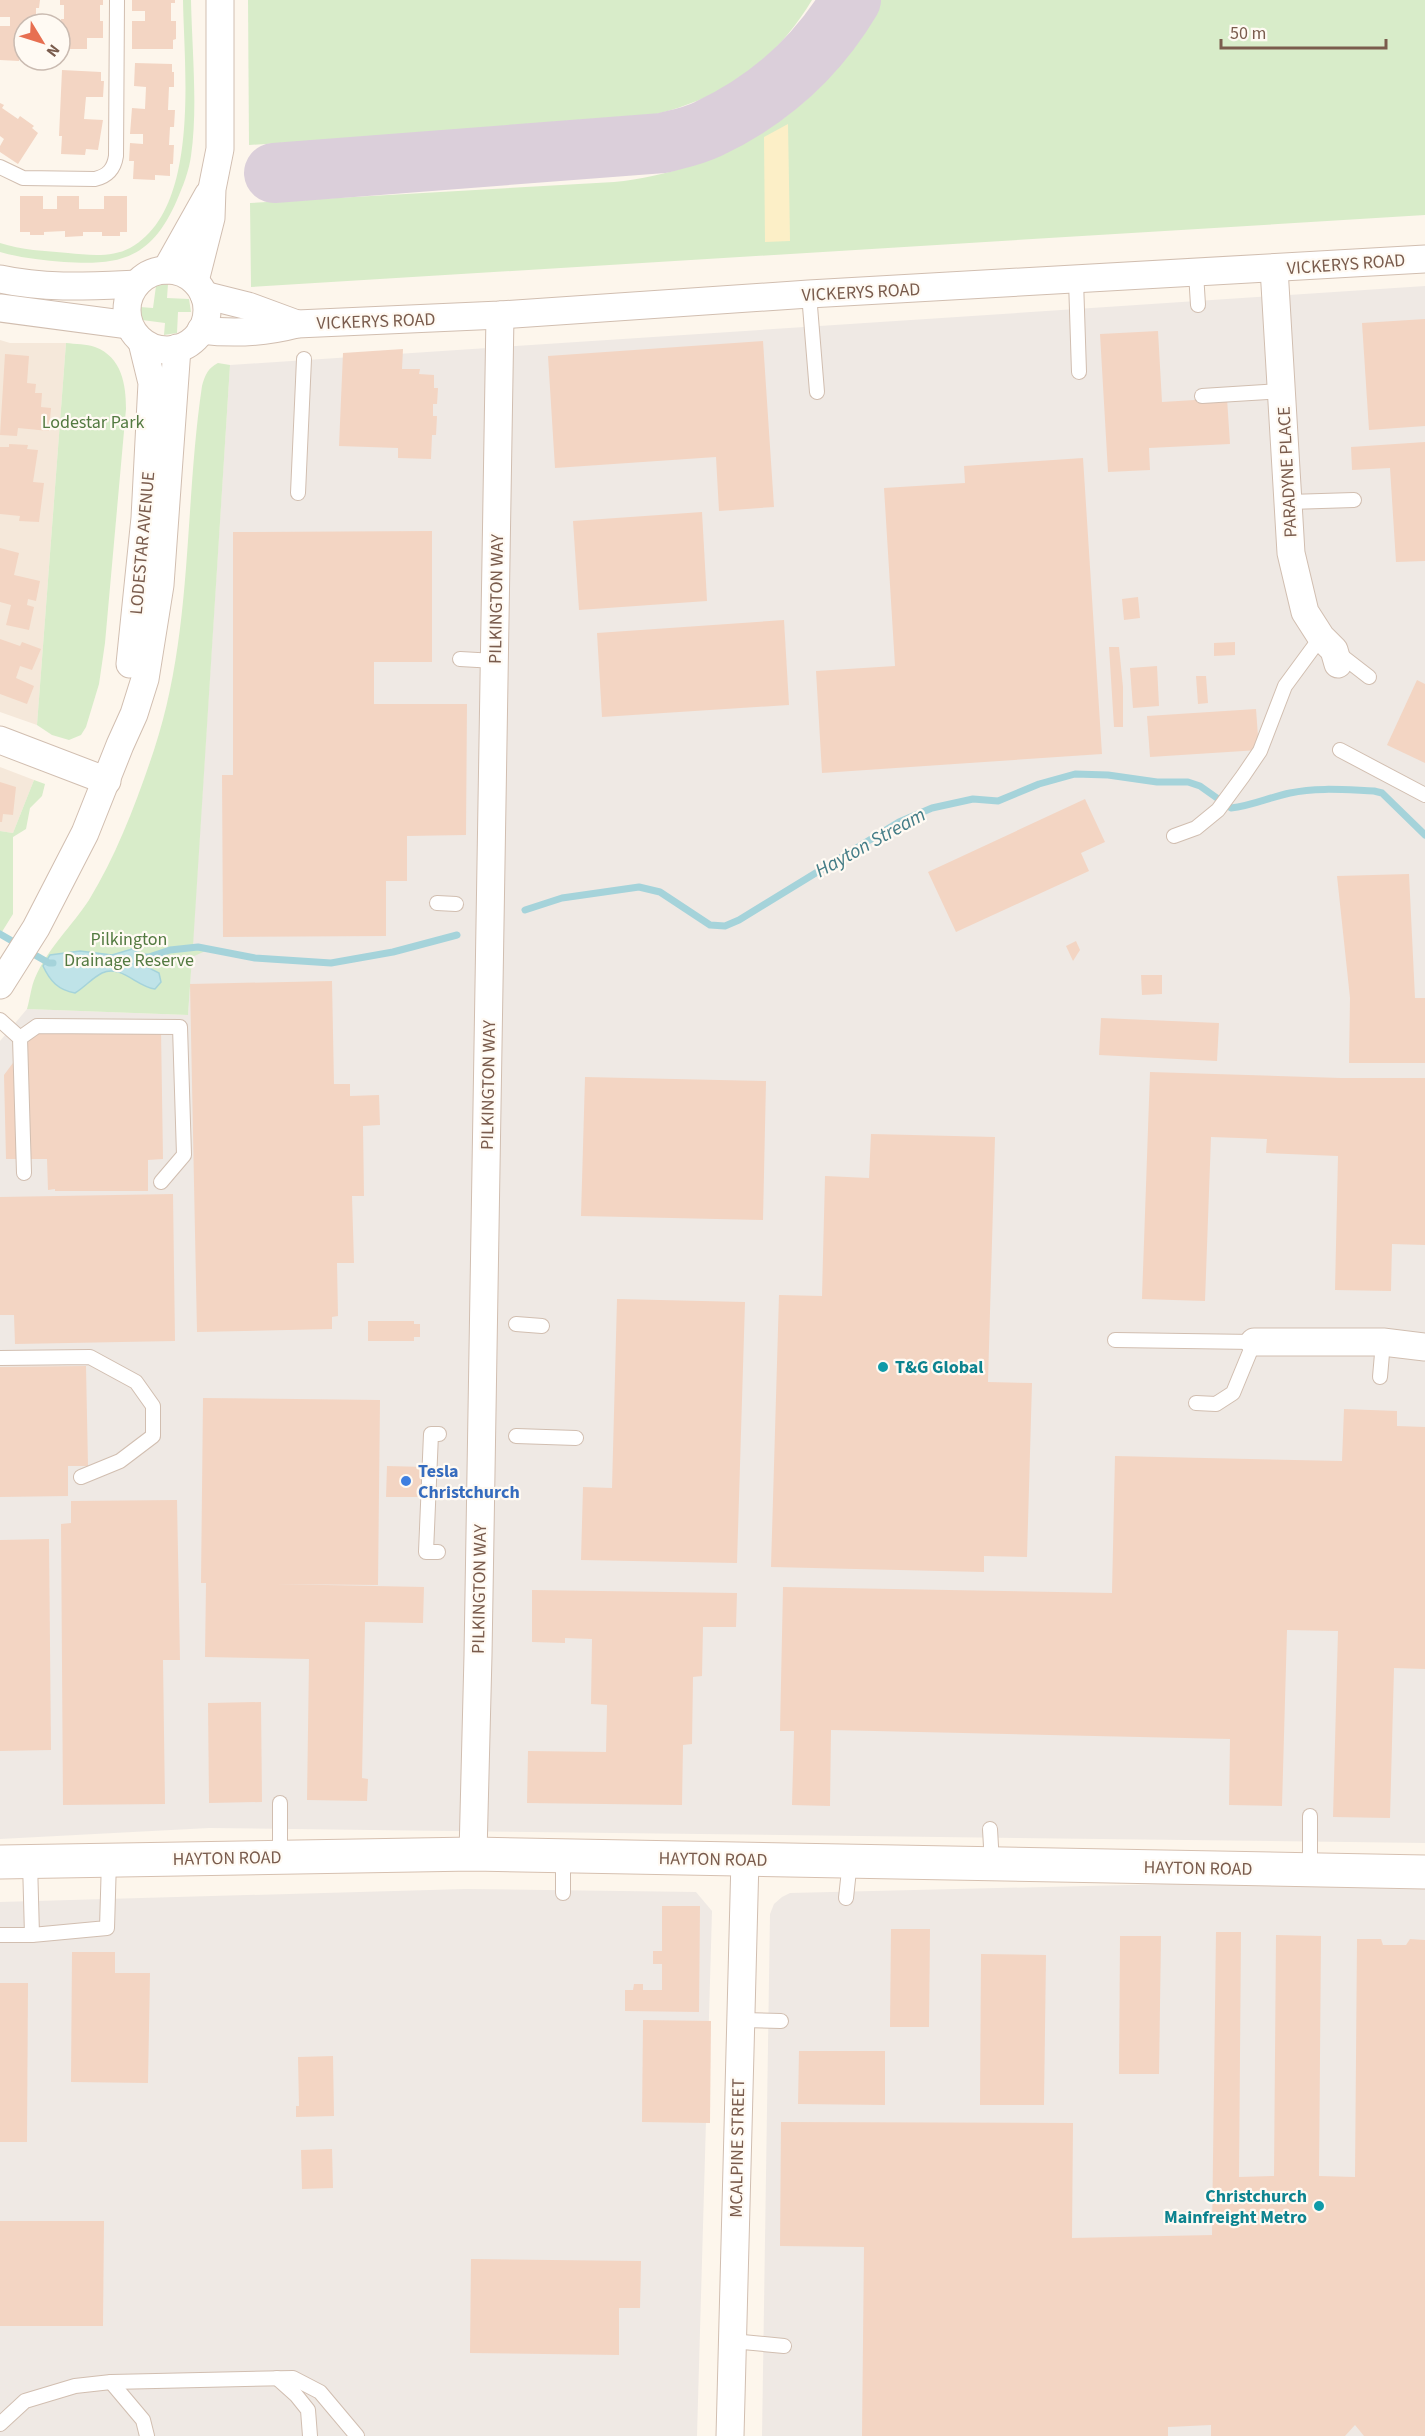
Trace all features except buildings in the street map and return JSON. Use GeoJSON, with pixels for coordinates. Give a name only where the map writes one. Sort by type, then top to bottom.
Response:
{"type":"FeatureCollection","features":[{"type":"Feature","properties":{"kind":"street"},"geometry":{"type":"LineString","coordinates":[[199,288],[211,218],[212,189],[220,149],[220,0]]}},
{"type":"Feature","properties":{"kind":"street"},"geometry":{"type":"LineString","coordinates":[[166,270],[196,212],[212,189]]}},
{"type":"Feature","properties":{"kind":"street","name":"VICKERYS ROAD"},"geometry":{"type":"LineString","coordinates":[[201,330],[216,332],[275,330],[297,324],[500,315],[809,294],[1425,259]]}},
{"type":"Feature","properties":{"kind":"street","name":"PARADYNE PLACE"},"geometry":{"type":"LineString","coordinates":[[1274,268],[1291,553],[1305,612],[1331,650]]}},
{"type":"Feature","properties":{"kind":"street"},"geometry":{"type":"LineString","coordinates":[[0,279],[19,284],[90,286],[136,284],[154,272],[166,270],[181,272],[199,288],[207,307],[201,330],[187,344],[164,350],[136,333],[0,308]]}},
{"type":"Feature","properties":{"kind":"street"},"geometry":{"type":"LineString","coordinates":[[136,284],[127,304],[136,333]]}},
{"type":"Feature","properties":{"kind":"street","name":"VICKERYS ROAD"},"geometry":{"type":"LineString","coordinates":[[199,288],[297,324]]}},
{"type":"Feature","properties":{"kind":"street","name":"PILKINGTON WAY"},"geometry":{"type":"LineString","coordinates":[[473,1854],[500,315]]}},
{"type":"Feature","properties":{"kind":"street","name":"LODESTAR AVENUE"},"geometry":{"type":"LineString","coordinates":[[120,745],[136,615],[152,383],[136,333]]}},
{"type":"Feature","properties":{"kind":"street","name":"LODESTAR AVENUE"},"geometry":{"type":"LineString","coordinates":[[6,975],[36,928],[85,833],[134,714],[152,642],[160,585],[177,348]]}},
{"type":"Feature","properties":{"kind":"street"},"geometry":{"type":"LineString","coordinates":[[0,740],[106,781]]}},
{"type":"Feature","properties":{"kind":"street"},"geometry":{"type":"LineString","coordinates":[[1254,1342],[1383,1342],[1425,1347]]}},
{"type":"Feature","properties":{"kind":"street","name":"HAYTON ROAD"},"geometry":{"type":"LineString","coordinates":[[15,1862],[473,1854],[1425,1872]]}},
{"type":"Feature","properties":{"kind":"street","name":"MCALPINE STREET"},"geometry":{"type":"LineString","coordinates":[[730,2436],[745,1859]]}},
{"type":"Feature","properties":{"kind":"lane"},"geometry":{"type":"LineString","coordinates":[[0,167],[23,178],[96,179],[104,177],[111,170],[116,156],[117,0]]}},
{"type":"Feature","properties":{"kind":"lane"},"geometry":{"type":"LineString","coordinates":[[1196,273],[1198,305]]}},
{"type":"Feature","properties":{"kind":"lane"},"geometry":{"type":"LineString","coordinates":[[1076,280],[1079,372]]}},
{"type":"Feature","properties":{"kind":"lane"},"geometry":{"type":"LineString","coordinates":[[809,294],[817,392]]}},
{"type":"Feature","properties":{"kind":"lane"},"geometry":{"type":"LineString","coordinates":[[298,493],[304,359]]}},
{"type":"Feature","properties":{"kind":"lane"},"geometry":{"type":"LineString","coordinates":[[1202,396],[1282,391]]}},
{"type":"Feature","properties":{"kind":"lane"},"geometry":{"type":"LineString","coordinates":[[1289,502],[1354,500]]}},
{"type":"Feature","properties":{"kind":"lane"},"geometry":{"type":"LineString","coordinates":[[1174,836],[1196,828],[1218,810],[1260,752],[1285,686],[1331,650],[1370,677]]}},
{"type":"Feature","properties":{"kind":"lane"},"geometry":{"type":"LineString","coordinates":[[460,659],[495,661]]}},
{"type":"Feature","properties":{"kind":"lane"},"geometry":{"type":"LineString","coordinates":[[1340,750],[1425,795]]}},
{"type":"Feature","properties":{"kind":"lane"},"geometry":{"type":"LineString","coordinates":[[437,903],[456,904]]}},
{"type":"Feature","properties":{"kind":"lane"},"geometry":{"type":"LineString","coordinates":[[0,1020],[20,1038],[24,1173]]}},
{"type":"Feature","properties":{"kind":"lane"},"geometry":{"type":"LineString","coordinates":[[20,1038],[37,1026],[180,1027],[184,1155],[161,1182]]}},
{"type":"Feature","properties":{"kind":"lane"},"geometry":{"type":"LineString","coordinates":[[516,1324],[542,1326]]}},
{"type":"Feature","properties":{"kind":"lane"},"geometry":{"type":"LineString","coordinates":[[1115,1340],[1254,1342],[1233,1393],[1216,1404],[1196,1403]]}},
{"type":"Feature","properties":{"kind":"lane"},"geometry":{"type":"LineString","coordinates":[[1380,1377],[1383,1342]]}},
{"type":"Feature","properties":{"kind":"lane"},"geometry":{"type":"LineString","coordinates":[[0,1359],[90,1357],[136,1382],[153,1406],[153,1436],[120,1461],[81,1477]]}},
{"type":"Feature","properties":{"kind":"lane"},"geometry":{"type":"LineString","coordinates":[[438,1552],[426,1552],[431,1434],[439,1434]]}},
{"type":"Feature","properties":{"kind":"lane"},"geometry":{"type":"LineString","coordinates":[[516,1436],[576,1438]]}},
{"type":"Feature","properties":{"kind":"lane"},"geometry":{"type":"LineString","coordinates":[[279,1803],[280,1857]]}},
{"type":"Feature","properties":{"kind":"lane"},"geometry":{"type":"LineString","coordinates":[[1310,1816],[1310,1870]]}},
{"type":"Feature","properties":{"kind":"lane"},"geometry":{"type":"LineString","coordinates":[[990,1829],[992,1864]]}},
{"type":"Feature","properties":{"kind":"lane"},"geometry":{"type":"LineString","coordinates":[[562,1893],[563,1856]]}},
{"type":"Feature","properties":{"kind":"lane"},"geometry":{"type":"LineString","coordinates":[[0,1935],[32,1935],[107,1928],[110,1860]]}},
{"type":"Feature","properties":{"kind":"lane"},"geometry":{"type":"LineString","coordinates":[[846,1898],[850,1861]]}},
{"type":"Feature","properties":{"kind":"lane"},"geometry":{"type":"LineString","coordinates":[[15,1862],[32,1935]]}},
{"type":"Feature","properties":{"kind":"lane"},"geometry":{"type":"LineString","coordinates":[[741,2020],[781,2021]]}},
{"type":"Feature","properties":{"kind":"lane"},"geometry":{"type":"LineString","coordinates":[[732,2341],[784,2346]]}},
{"type":"Feature","properties":{"kind":"lane"},"geometry":{"type":"LineString","coordinates":[[277,2378],[296,2395],[308,2410],[310,2436]]}},
{"type":"Feature","properties":{"kind":"lane"},"geometry":{"type":"LineString","coordinates":[[0,2424],[25,2401],[75,2386],[111,2382],[293,2378],[320,2392],[357,2436]]}},
{"type":"Feature","properties":{"kind":"lane"},"geometry":{"type":"LineString","coordinates":[[111,2382],[143,2420],[147,2436]]}},
{"type":"Feature","properties":{"kind":"shaded area"},"geometry":{"type":"Polygon","coordinates":[[[1425,286],[1425,1843],[209,1828],[0,1839],[0,1041],[27,1009],[188,1015],[230,365],[1425,286]]]}},
{"type":"Feature","properties":{"kind":"shaded area"},"geometry":{"type":"Polygon","coordinates":[[[0,340],[10,343],[66,343],[37,725],[0,712],[0,340]]]}},
{"type":"Feature","properties":{"kind":"shaded area"},"geometry":{"type":"Polygon","coordinates":[[[0,767],[34,780],[13,833],[0,831],[0,767]]]}},
{"type":"Feature","properties":{"kind":"shaded area"},"geometry":{"type":"Polygon","coordinates":[[[1425,1878],[1425,2436],[762,2436],[770,1914],[774,1904],[782,1897],[790,1893],[1425,1878]]]}},
{"type":"Feature","properties":{"kind":"shaded area"},"geometry":{"type":"Polygon","coordinates":[[[465,1889],[696,1892],[712,1911],[697,2436],[0,2436],[0,1902],[465,1889]]]}},
{"type":"Feature","properties":{"kind":"green space"},"geometry":{"type":"Polygon","coordinates":[[[183,0],[191,0],[193,138],[184,184],[157,234],[146,246],[133,254],[103,262],[56,261],[0,252],[0,243],[33,250],[107,255],[130,248],[153,229],[168,202],[178,170],[184,135],[183,0]]]}},
{"type":"Feature","properties":{"kind":"green space"},"geometry":{"type":"Polygon","coordinates":[[[248,0],[812,0],[794,27],[753,69],[730,85],[704,98],[648,116],[617,122],[249,145],[248,0]]]}},
{"type":"Feature","properties":{"kind":"green space"},"geometry":{"type":"Polygon","coordinates":[[[880,0],[1425,0],[1425,215],[251,287],[250,203],[614,182],[648,177],[681,168],[744,143],[773,126],[800,105],[825,82],[847,55],[880,0]]]}},
{"type":"Feature","properties":{"kind":"green space"},"geometry":{"type":"Polygon","coordinates":[[[168,284],[167,298],[189,299],[191,312],[178,312],[177,333],[164,335],[165,323],[142,320],[140,307],[153,308],[156,286],[168,284]]]}},
{"type":"Feature","properties":{"kind":"green space","name":"Lodestar Park"},"geometry":{"type":"Polygon","coordinates":[[[66,343],[95,347],[111,358],[121,373],[126,409],[105,643],[99,684],[86,727],[81,735],[69,740],[52,735],[37,725],[66,343]]]}},
{"type":"Feature","properties":{"kind":"green space","name":"Pilkington Drainage Reserve"},"geometry":{"type":"Polygon","coordinates":[[[218,363],[230,365],[193,946],[210,949],[192,957],[188,1015],[27,1009],[40,967],[89,900],[109,864],[154,750],[167,706],[182,615],[192,477],[202,386],[207,372],[218,363]]]}},
{"type":"Feature","properties":{"kind":"green space"},"geometry":{"type":"Polygon","coordinates":[[[34,780],[45,784],[42,796],[30,808],[26,829],[13,837],[13,914],[0,935],[0,831],[13,833],[34,780]]]}},
{"type":"Feature","properties":{"kind":"sand"},"geometry":{"type":"Polygon","coordinates":[[[788,124],[790,241],[765,242],[764,137],[788,124]]]}},
{"type":"Feature","properties":{"kind":"water"},"geometry":{"type":"Polygon","coordinates":[[[132,949],[149,957],[143,962],[147,967],[159,973],[161,982],[155,989],[116,971],[109,971],[98,975],[75,993],[55,984],[43,966],[50,955],[80,951],[112,955],[132,949]]]}},
{"type":"Feature","properties":{"kind":"waterway","name":"Hayton Stream"},"geometry":{"type":"LineString","coordinates":[[525,910],[562,898],[639,887],[660,892],[710,925],[725,926],[739,920],[899,822],[932,808],[973,799],[998,801],[1039,784],[1075,774],[1108,775],[1157,782],[1188,782],[1200,786],[1231,808],[1301,791],[1332,789],[1374,791],[1382,793],[1425,835]]}},
{"type":"Feature","properties":{"kind":"waterway","name":"Hayton Stream"},"geometry":{"type":"LineString","coordinates":[[0,934],[19,945]]}},
{"type":"Feature","properties":{"kind":"waterway","name":"Hayton Stream"},"geometry":{"type":"LineString","coordinates":[[142,957],[170,950],[198,947],[255,958],[331,963],[393,952],[457,935]]}},
{"type":"Feature","properties":{"kind":"waterway","name":"Hayton Stream"},"geometry":{"type":"LineString","coordinates":[[28,951],[53,963]]}},
{"type":"Feature","properties":{"kind":"taxiway"},"geometry":{"type":"LineString","coordinates":[[274,173],[663,143],[692,135],[730,118],[771,91],[823,40],[851,0]]}},
{"type":"Feature","properties":{"kind":"place","name":"T&G Global"},"geometry":{"type":"Point","coordinates":[883,1367]}},
{"type":"Feature","properties":{"kind":"place","name":"Tesla Christchurch"},"geometry":{"type":"Point","coordinates":[406,1481]}},
{"type":"Feature","properties":{"kind":"place","name":"Christchurch Mainfreight Metro"},"geometry":{"type":"Point","coordinates":[1319,2206]}}]}
